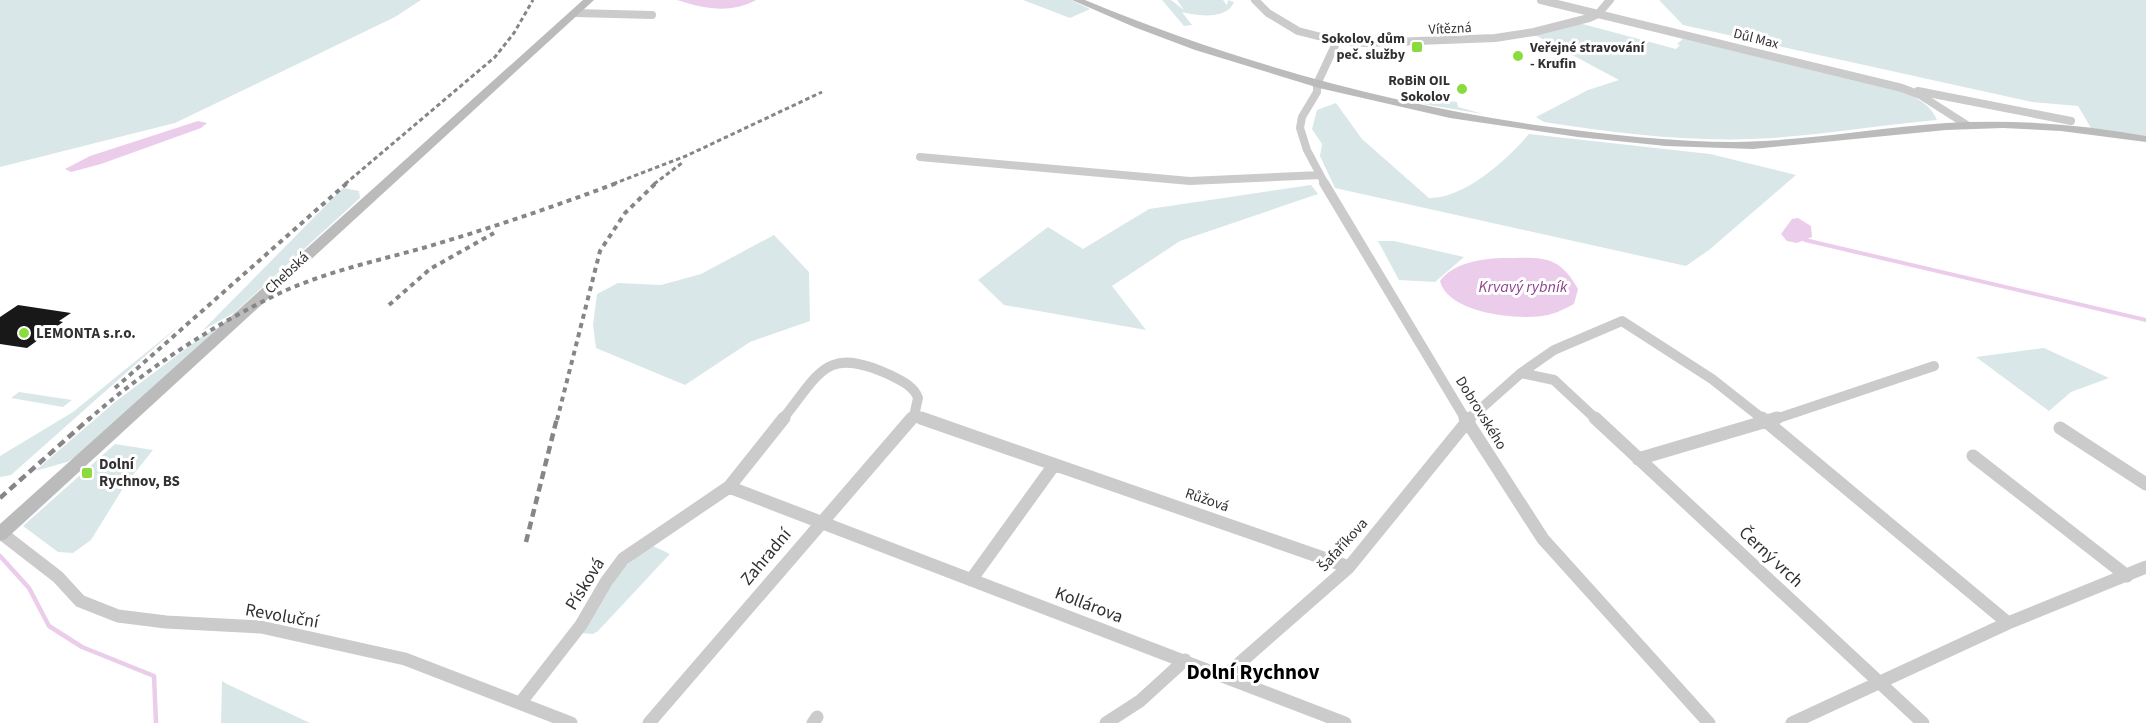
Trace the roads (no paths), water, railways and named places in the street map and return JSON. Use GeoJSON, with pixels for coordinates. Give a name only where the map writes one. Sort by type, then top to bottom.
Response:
{"type":"FeatureCollection","features":[{"type":"Feature","properties":{"kind":"main road","name":"Chebská"},"geometry":{"type":"LineString","coordinates":[[1,534],[589,0]]}},
{"type":"Feature","properties":{"kind":"main road"},"geometry":{"type":"LineString","coordinates":[[1077,0],[1204,50],[1317,84],[1395,103],[1519,127],[1671,144],[1724,146],[1787,144],[1967,125],[2079,130],[2146,139]]}},
{"type":"Feature","properties":{"kind":"street","name":"Vítězná"},"geometry":{"type":"LineString","coordinates":[[1255,0],[1268,13],[1288,26],[1307,34],[1337,41],[1393,43],[1495,38],[1534,32],[1598,14]]}},
{"type":"Feature","properties":{"kind":"street"},"geometry":{"type":"LineString","coordinates":[[1541,0],[1598,14],[1610,0]]}},
{"type":"Feature","properties":{"kind":"street"},"geometry":{"type":"LineString","coordinates":[[575,13],[652,15]]}},
{"type":"Feature","properties":{"kind":"street","name":"Důl Max"},"geometry":{"type":"LineString","coordinates":[[1598,14],[1909,90],[2071,121]]}},
{"type":"Feature","properties":{"kind":"street","name":"Dobrovského"},"geometry":{"type":"LineString","coordinates":[[1337,41],[1317,84],[1317,92],[1302,117],[1300,128],[1307,150],[1320,175],[1467,420],[1543,539],[1709,723]]}},
{"type":"Feature","properties":{"kind":"street","name":"Důl Max"},"geometry":{"type":"LineString","coordinates":[[1909,90],[1967,125]]}},
{"type":"Feature","properties":{"kind":"street"},"geometry":{"type":"LineString","coordinates":[[920,157],[1190,181],[1320,175]]}},
{"type":"Feature","properties":{"kind":"street"},"geometry":{"type":"LineString","coordinates":[[1467,420],[1521,374],[1554,350],[1622,321],[1712,379],[1767,422],[2008,623]]}},
{"type":"Feature","properties":{"kind":"street","name":"Písková"},"geometry":{"type":"LineString","coordinates":[[521,702],[581,625],[612,572],[623,559],[729,487],[819,374],[830,365],[849,361],[892,376],[910,386],[916,392],[918,399],[914,416]]}},
{"type":"Feature","properties":{"kind":"street"},"geometry":{"type":"LineString","coordinates":[[1638,459],[1767,422],[1934,366]]}},
{"type":"Feature","properties":{"kind":"street","name":"Černý vrch"},"geometry":{"type":"LineString","coordinates":[[1521,374],[1554,380],[1923,723]]}},
{"type":"Feature","properties":{"kind":"street","name":"Růžová"},"geometry":{"type":"LineString","coordinates":[[914,416],[1349,567]]}},
{"type":"Feature","properties":{"kind":"street","name":"Zahradní"},"geometry":{"type":"LineString","coordinates":[[649,723],[818,524],[914,416]]}},
{"type":"Feature","properties":{"kind":"street","name":"Šafaříkova"},"geometry":{"type":"LineString","coordinates":[[1226,675],[1349,567],[1467,420]]}},
{"type":"Feature","properties":{"kind":"street"},"geometry":{"type":"LineString","coordinates":[[2060,428],[2146,484]]}},
{"type":"Feature","properties":{"kind":"street"},"geometry":{"type":"LineString","coordinates":[[1973,456],[2127,576]]}},
{"type":"Feature","properties":{"kind":"street"},"geometry":{"type":"LineString","coordinates":[[971,580],[1054,465]]}},
{"type":"Feature","properties":{"kind":"street"},"geometry":{"type":"LineString","coordinates":[[729,487],[818,524]]}},
{"type":"Feature","properties":{"kind":"street","name":"Kollárova"},"geometry":{"type":"LineString","coordinates":[[818,524],[1226,675],[1345,723]]}},
{"type":"Feature","properties":{"kind":"street","name":"Revoluční"},"geometry":{"type":"LineString","coordinates":[[1,534],[58,577],[80,601],[118,616],[166,622],[261,627],[405,659],[571,723]]}},
{"type":"Feature","properties":{"kind":"street"},"geometry":{"type":"LineString","coordinates":[[1792,723],[2008,623],[2146,567]]}},
{"type":"Feature","properties":{"kind":"street"},"geometry":{"type":"LineString","coordinates":[[1106,723],[1140,701],[1185,660]]}},
{"type":"Feature","properties":{"kind":"water"},"geometry":{"type":"Polygon","coordinates":[[[677,0],[756,0],[737,7],[717,9],[677,0]]]}},
{"type":"Feature","properties":{"kind":"water"},"geometry":{"type":"Polygon","coordinates":[[[198,121],[207,123],[201,128],[101,164],[71,172],[65,169],[90,156],[198,121]]]}},
{"type":"Feature","properties":{"kind":"water"},"geometry":{"type":"Polygon","coordinates":[[[1798,218],[1811,226],[1812,237],[1797,243],[1787,241],[1781,234],[1792,219],[1798,218]]]}},
{"type":"Feature","properties":{"kind":"water","name":"Krvavý rybník"},"geometry":{"type":"Polygon","coordinates":[[[1537,258],[1555,263],[1571,277],[1578,289],[1574,304],[1548,315],[1504,316],[1471,308],[1456,301],[1446,292],[1440,281],[1459,266],[1484,259],[1537,258]]]}},
{"type":"Feature","properties":{"kind":"waterway"},"geometry":{"type":"LineString","coordinates":[[1805,240],[2146,320]]}},
{"type":"Feature","properties":{"kind":"waterway"},"geometry":{"type":"LineString","coordinates":[[0,556],[29,588],[49,626],[82,647],[154,676],[156,723]]}},
{"type":"Feature","properties":{"kind":"railway"},"geometry":{"type":"LineString","coordinates":[[345,184],[495,57],[514,33],[533,0]]}},
{"type":"Feature","properties":{"kind":"railway"},"geometry":{"type":"LineString","coordinates":[[613,184],[686,156],[822,92]]}},
{"type":"Feature","properties":{"kind":"railway"},"geometry":{"type":"LineString","coordinates":[[654,184],[682,163]]}},
{"type":"Feature","properties":{"kind":"railway"},"geometry":{"type":"LineString","coordinates":[[115,388],[347,183]]}},
{"type":"Feature","properties":{"kind":"railway"},"geometry":{"type":"LineString","coordinates":[[88,420],[133,383],[204,334],[280,293],[333,273],[496,225],[617,183]]}},
{"type":"Feature","properties":{"kind":"railway"},"geometry":{"type":"LineString","coordinates":[[557,420],[600,251],[625,213],[656,183]]}},
{"type":"Feature","properties":{"kind":"railway"},"geometry":{"type":"LineString","coordinates":[[389,305],[430,269],[494,233]]}},
{"type":"Feature","properties":{"kind":"railway"},"geometry":{"type":"LineString","coordinates":[[0,498],[90,418]]}},
{"type":"Feature","properties":{"kind":"railway"},"geometry":{"type":"LineString","coordinates":[[526,542],[557,418]]}},
{"type":"Feature","properties":{"kind":"place","name":"Sokolov, dům peč. služby"},"geometry":{"type":"Point","coordinates":[1417,47]}},
{"type":"Feature","properties":{"kind":"place","name":"Veřejné stravování - Krufin"},"geometry":{"type":"Point","coordinates":[1518,56]}},
{"type":"Feature","properties":{"kind":"place","name":"RoBiN OIL Sokolov"},"geometry":{"type":"Point","coordinates":[1462,89]}},
{"type":"Feature","properties":{"kind":"place","name":"LEMONTA s.r.o."},"geometry":{"type":"Point","coordinates":[24,333]}},
{"type":"Feature","properties":{"kind":"place","name":"Dolní Rychnov, BS"},"geometry":{"type":"Point","coordinates":[87,473]}},
{"type":"Feature","properties":{"kind":"district","name":"Dolní Rychnov"},"geometry":{"type":"Point","coordinates":[1253,672]}}]}
